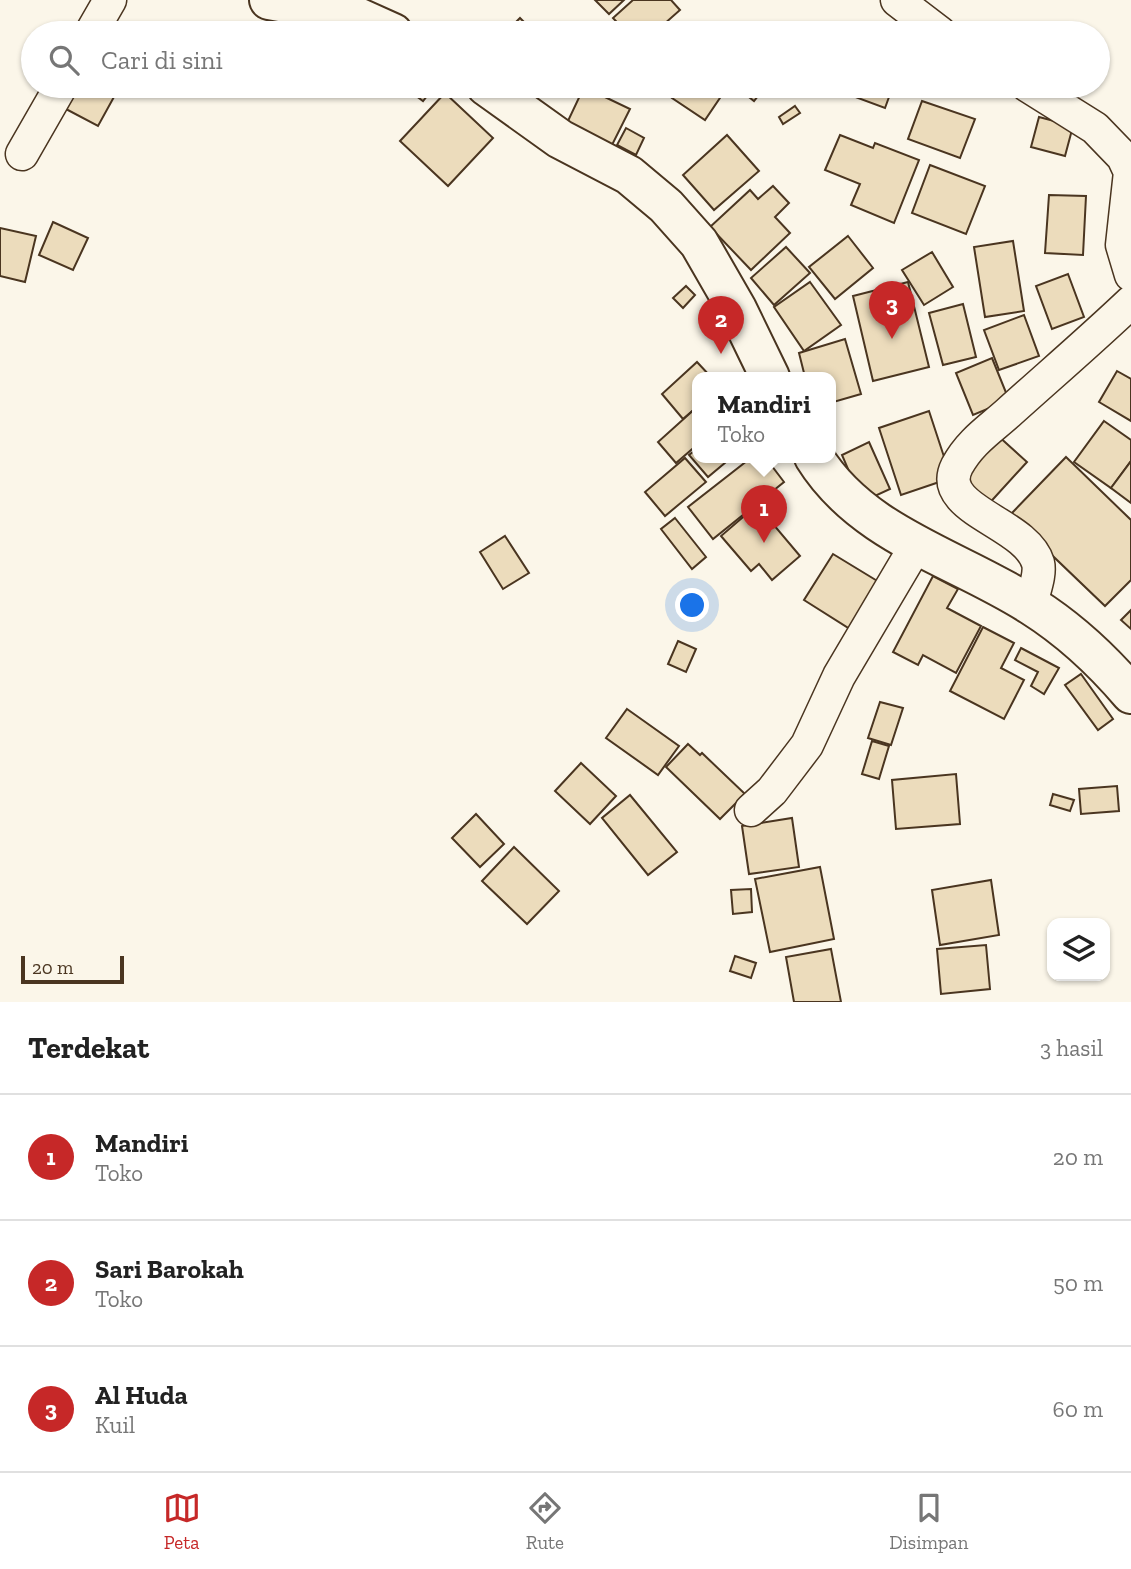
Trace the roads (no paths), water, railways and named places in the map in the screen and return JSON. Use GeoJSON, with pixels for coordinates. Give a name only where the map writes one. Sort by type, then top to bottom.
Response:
{"type":"FeatureCollection","features":[{"type":"Feature","properties":{"kind":"main road"},"geometry":{"type":"LineString","coordinates":[[269,0],[353,15],[366,21]]}},
{"type":"Feature","properties":{"kind":"main road"},"geometry":{"type":"LineString","coordinates":[[503,98],[560,139],[629,175],[666,206],[699,243],[737,309],[768,372]]}},
{"type":"Feature","properties":{"kind":"main road"},"geometry":{"type":"LineString","coordinates":[[819,463],[846,499],[876,522],[1031,605],[1105,663],[1131,694]]}},
{"type":"Feature","properties":{"kind":"street"},"geometry":{"type":"LineString","coordinates":[[98,21],[110,0]]}},
{"type":"Feature","properties":{"kind":"street"},"geometry":{"type":"LineString","coordinates":[[897,0],[924,21]]}},
{"type":"Feature","properties":{"kind":"street"},"geometry":{"type":"LineString","coordinates":[[22,154],[54,98]]}},
{"type":"Feature","properties":{"kind":"street"},"geometry":{"type":"LineString","coordinates":[[1047,98],[1095,128],[1123,157],[1130,172],[1122,245],[1131,275]]}},
{"type":"Feature","properties":{"kind":"street"},"geometry":{"type":"LineString","coordinates":[[1031,605],[1039,571],[1038,562],[1018,536],[969,505],[953,488],[953,478],[970,445],[1131,302]]}},
{"type":"Feature","properties":{"kind":"street"},"geometry":{"type":"LineString","coordinates":[[751,810],[772,791],[807,745],[839,676],[917,544]]}},
{"type":"Feature","properties":{"kind":"place","name":"Al Huda"},"geometry":{"type":"Point","coordinates":[892,339]}},
{"type":"Feature","properties":{"kind":"place","name":"Sari Barokah"},"geometry":{"type":"Point","coordinates":[721,354]}},
{"type":"Feature","properties":{"kind":"place","name":"Mandiri"},"geometry":{"type":"Point","coordinates":[764,543]}}]}
